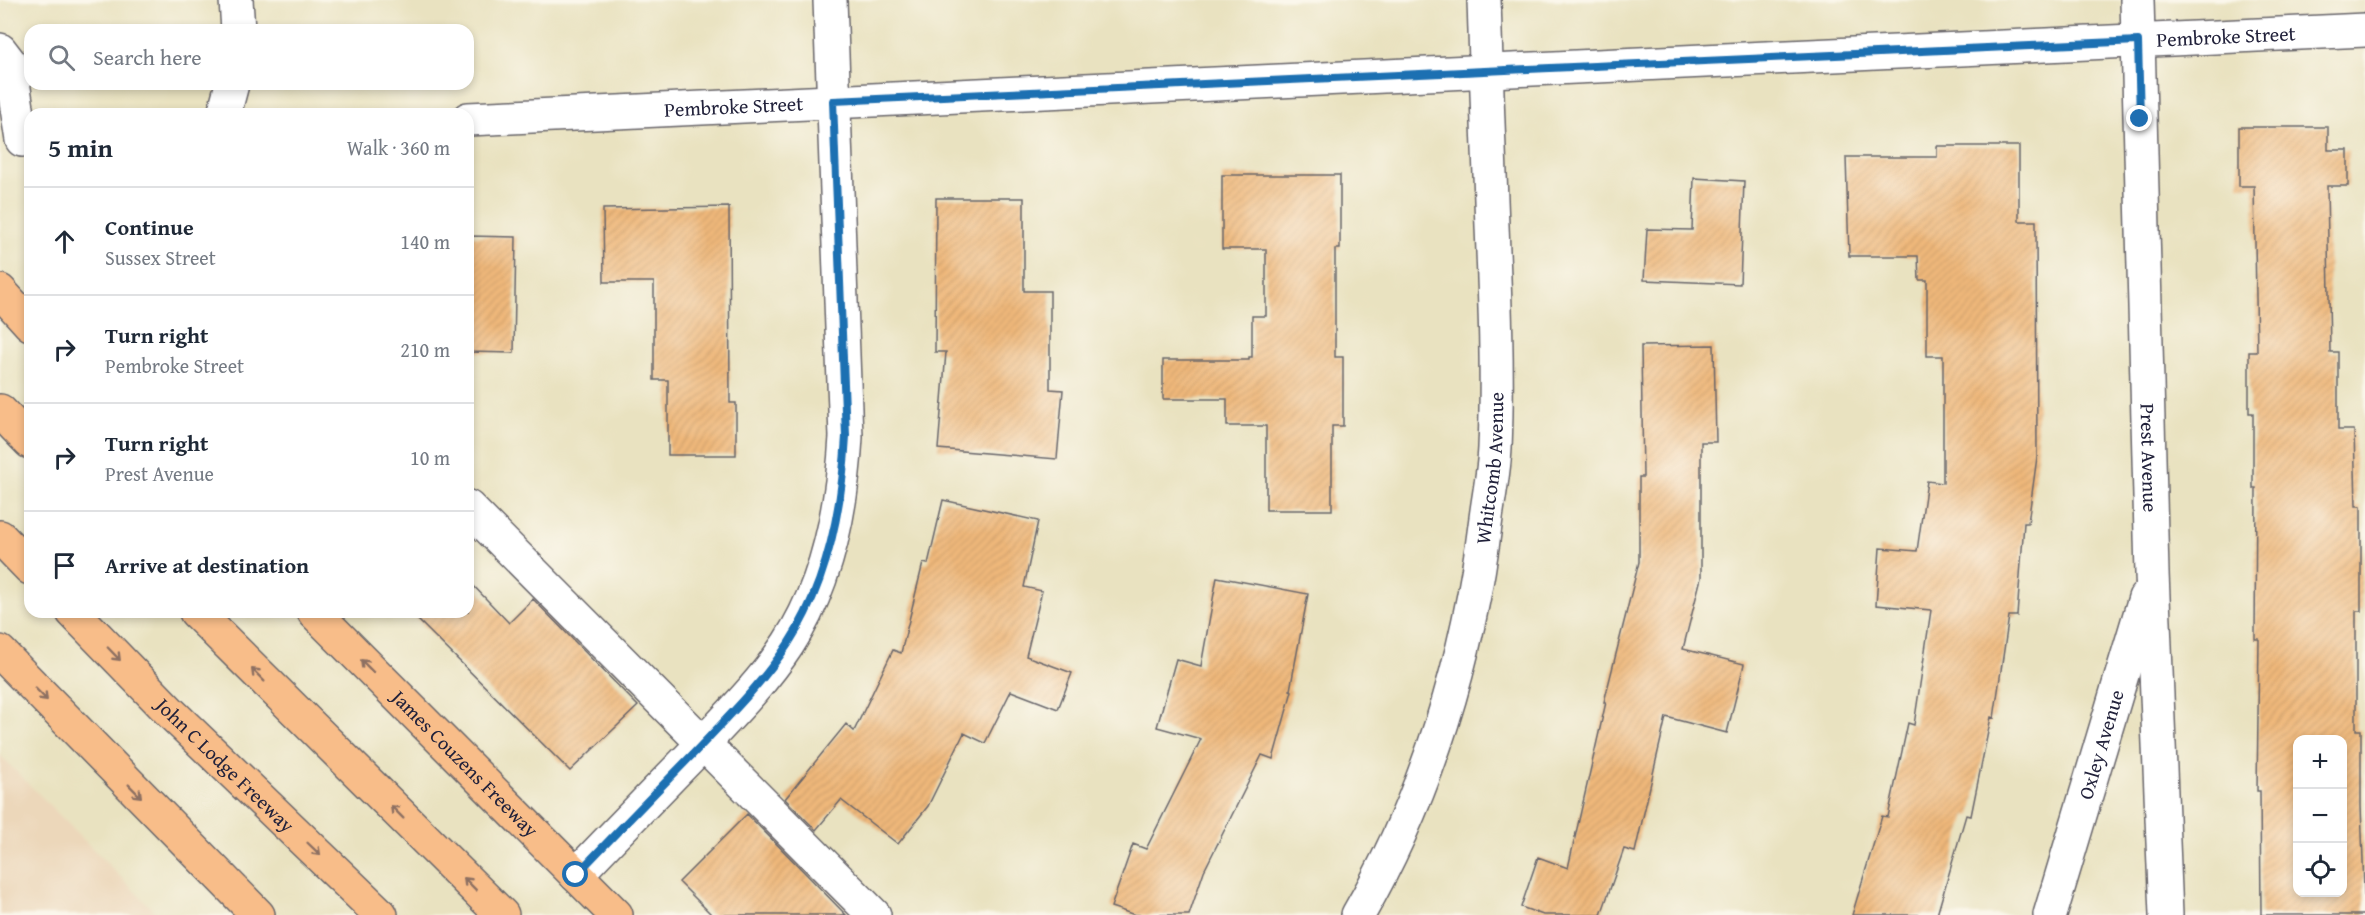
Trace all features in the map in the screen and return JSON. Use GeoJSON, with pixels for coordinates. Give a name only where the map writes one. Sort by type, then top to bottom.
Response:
{"type":"FeatureCollection","features":[{"type":"Feature","properties":{"kind":"main road"},"geometry":{"type":"LineString","coordinates":[[0,291],[24,317]]}},
{"type":"Feature","properties":{"kind":"main road"},"geometry":{"type":"LineString","coordinates":[[0,411],[24,436]]}},
{"type":"Feature","properties":{"kind":"main road"},"geometry":{"type":"LineString","coordinates":[[0,537],[24,562]]}},
{"type":"Feature","properties":{"kind":"main road","name":"John C Lodge Freeway"},"geometry":{"type":"LineString","coordinates":[[79,618],[172,714],[381,915]]}},
{"type":"Feature","properties":{"kind":"main road"},"geometry":{"type":"LineString","coordinates":[[202,618],[502,915]]}},
{"type":"Feature","properties":{"kind":"main road","name":"James Couzens Freeway"},"geometry":{"type":"LineString","coordinates":[[320,618],[616,915]]}},
{"type":"Feature","properties":{"kind":"main road"},"geometry":{"type":"LineString","coordinates":[[0,652],[258,915]]}},
{"type":"Feature","properties":{"kind":"street"},"geometry":{"type":"LineString","coordinates":[[236,0],[238,24]]}},
{"type":"Feature","properties":{"kind":"street"},"geometry":{"type":"LineString","coordinates":[[576,875],[754,689],[789,643],[815,591],[837,523],[844,480],[846,436],[830,0]]}},
{"type":"Feature","properties":{"kind":"street","name":"Whitcomb Avenue"},"geometry":{"type":"LineString","coordinates":[[1358,915],[1378,881],[1422,781],[1446,712],[1465,642],[1480,570],[1495,450],[1497,353],[1484,0]]}},
{"type":"Feature","properties":{"kind":"street","name":"Prest Avenue"},"geometry":{"type":"LineString","coordinates":[[2137,0],[2152,573],[2166,915]]}},
{"type":"Feature","properties":{"kind":"street","name":"Pembroke Street"},"geometry":{"type":"LineString","coordinates":[[474,119],[2365,30]]}},
{"type":"Feature","properties":{"kind":"street"},"geometry":{"type":"LineString","coordinates":[[0,50],[10,63],[17,140]]}},
{"type":"Feature","properties":{"kind":"street"},"geometry":{"type":"LineString","coordinates":[[226,108],[230,90]]}},
{"type":"Feature","properties":{"kind":"street"},"geometry":{"type":"LineString","coordinates":[[474,513],[874,915]]}},
{"type":"Feature","properties":{"kind":"street","name":"Oxley Avenue"},"geometry":{"type":"LineString","coordinates":[[2050,915],[2152,573]]}},
{"type":"Feature","properties":{"kind":"shaded area"},"geometry":{"type":"Polygon","coordinates":[[[0,755],[158,915],[0,915],[0,755]]]}},
{"type":"Feature","properties":{"kind":"building"},"geometry":{"type":"Polygon","coordinates":[[[2239,127],[2328,127],[2328,150],[2348,150],[2348,186],[2327,186],[2330,352],[2338,352],[2338,430],[2354,430],[2356,506],[2361,506],[2361,611],[2356,611],[2356,730],[2361,730],[2365,915],[2261,915],[2260,791],[2257,791],[2259,639],[2255,639],[2256,488],[2253,488],[2253,413],[2249,413],[2249,352],[2257,352],[2254,186],[2239,186],[2239,127]]]}},
{"type":"Feature","properties":{"kind":"building"},"geometry":{"type":"Polygon","coordinates":[[[1937,146],[2019,146],[2019,221],[2036,221],[2037,457],[2028,523],[2024,523],[2017,616],[2009,616],[1994,718],[1991,717],[1971,816],[1966,815],[1937,915],[1852,915],[1882,816],[1888,817],[1908,723],[1914,725],[1931,610],[1876,605],[1880,548],[1917,551],[1927,481],[1943,483],[1943,356],[1927,356],[1927,280],[1919,280],[1918,256],[1849,256],[1846,157],[1937,157],[1937,146]]]}},
{"type":"Feature","properties":{"kind":"building"},"geometry":{"type":"Polygon","coordinates":[[[1222,175],[1340,175],[1340,249],[1335,249],[1335,357],[1343,357],[1343,426],[1332,426],[1332,510],[1266,510],[1266,426],[1227,426],[1227,399],[1163,399],[1163,360],[1249,360],[1249,357],[1252,357],[1252,316],[1266,316],[1266,249],[1222,249],[1222,175]]]}},
{"type":"Feature","properties":{"kind":"building"},"geometry":{"type":"Polygon","coordinates":[[[1694,178],[1744,181],[1740,284],[1644,280],[1647,229],[1692,230],[1694,178]]]}},
{"type":"Feature","properties":{"kind":"building"},"geometry":{"type":"Polygon","coordinates":[[[936,198],[1024,198],[1024,291],[1050,291],[1050,389],[1063,390],[1057,459],[938,449],[946,352],[935,352],[936,198]]]}},
{"type":"Feature","properties":{"kind":"building"},"geometry":{"type":"Polygon","coordinates":[[[729,207],[730,403],[736,403],[736,455],[668,455],[668,380],[654,380],[654,282],[604,282],[603,209],[729,207]]]}},
{"type":"Feature","properties":{"kind":"building"},"geometry":{"type":"Polygon","coordinates":[[[474,236],[516,237],[514,353],[474,352],[474,236]]]}},
{"type":"Feature","properties":{"kind":"building"},"geometry":{"type":"Polygon","coordinates":[[[1714,345],[1716,442],[1701,442],[1701,578],[1683,649],[1744,664],[1727,733],[1666,717],[1635,852],[1624,849],[1601,915],[1543,915],[1521,907],[1538,857],[1568,868],[1606,702],[1604,702],[1639,562],[1639,477],[1643,477],[1641,346],[1714,345]]]}},
{"type":"Feature","properties":{"kind":"building"},"geometry":{"type":"Polygon","coordinates":[[[943,500],[1038,521],[1024,587],[1042,591],[1026,656],[1072,673],[1058,709],[1011,691],[985,743],[964,733],[928,806],[898,844],[841,800],[816,830],[785,799],[846,724],[854,731],[893,650],[901,653],[923,563],[928,564],[943,500]]]}},
{"type":"Feature","properties":{"kind":"building"},"geometry":{"type":"Polygon","coordinates":[[[1217,577],[1308,594],[1290,690],[1292,691],[1273,759],[1262,755],[1204,871],[1189,915],[1135,915],[1111,907],[1133,844],[1146,849],[1201,739],[1157,727],[1176,659],[1201,666],[1217,577]]]}},
{"type":"Feature","properties":{"kind":"building"},"geometry":{"type":"Polygon","coordinates":[[[474,586],[509,623],[533,599],[638,706],[570,771],[416,618],[474,618],[474,586]]]}},
{"type":"Feature","properties":{"kind":"building"},"geometry":{"type":"Polygon","coordinates":[[[747,814],[846,915],[712,915],[679,882],[747,814]]]}},
{"type":"Feature","properties":{"kind":"route"},"geometry":{"type":"LineString","coordinates":[[576,875],[754,689],[789,643],[815,591],[837,523],[844,480],[846,436],[833,101],[2138,41],[2140,119]]}}]}
